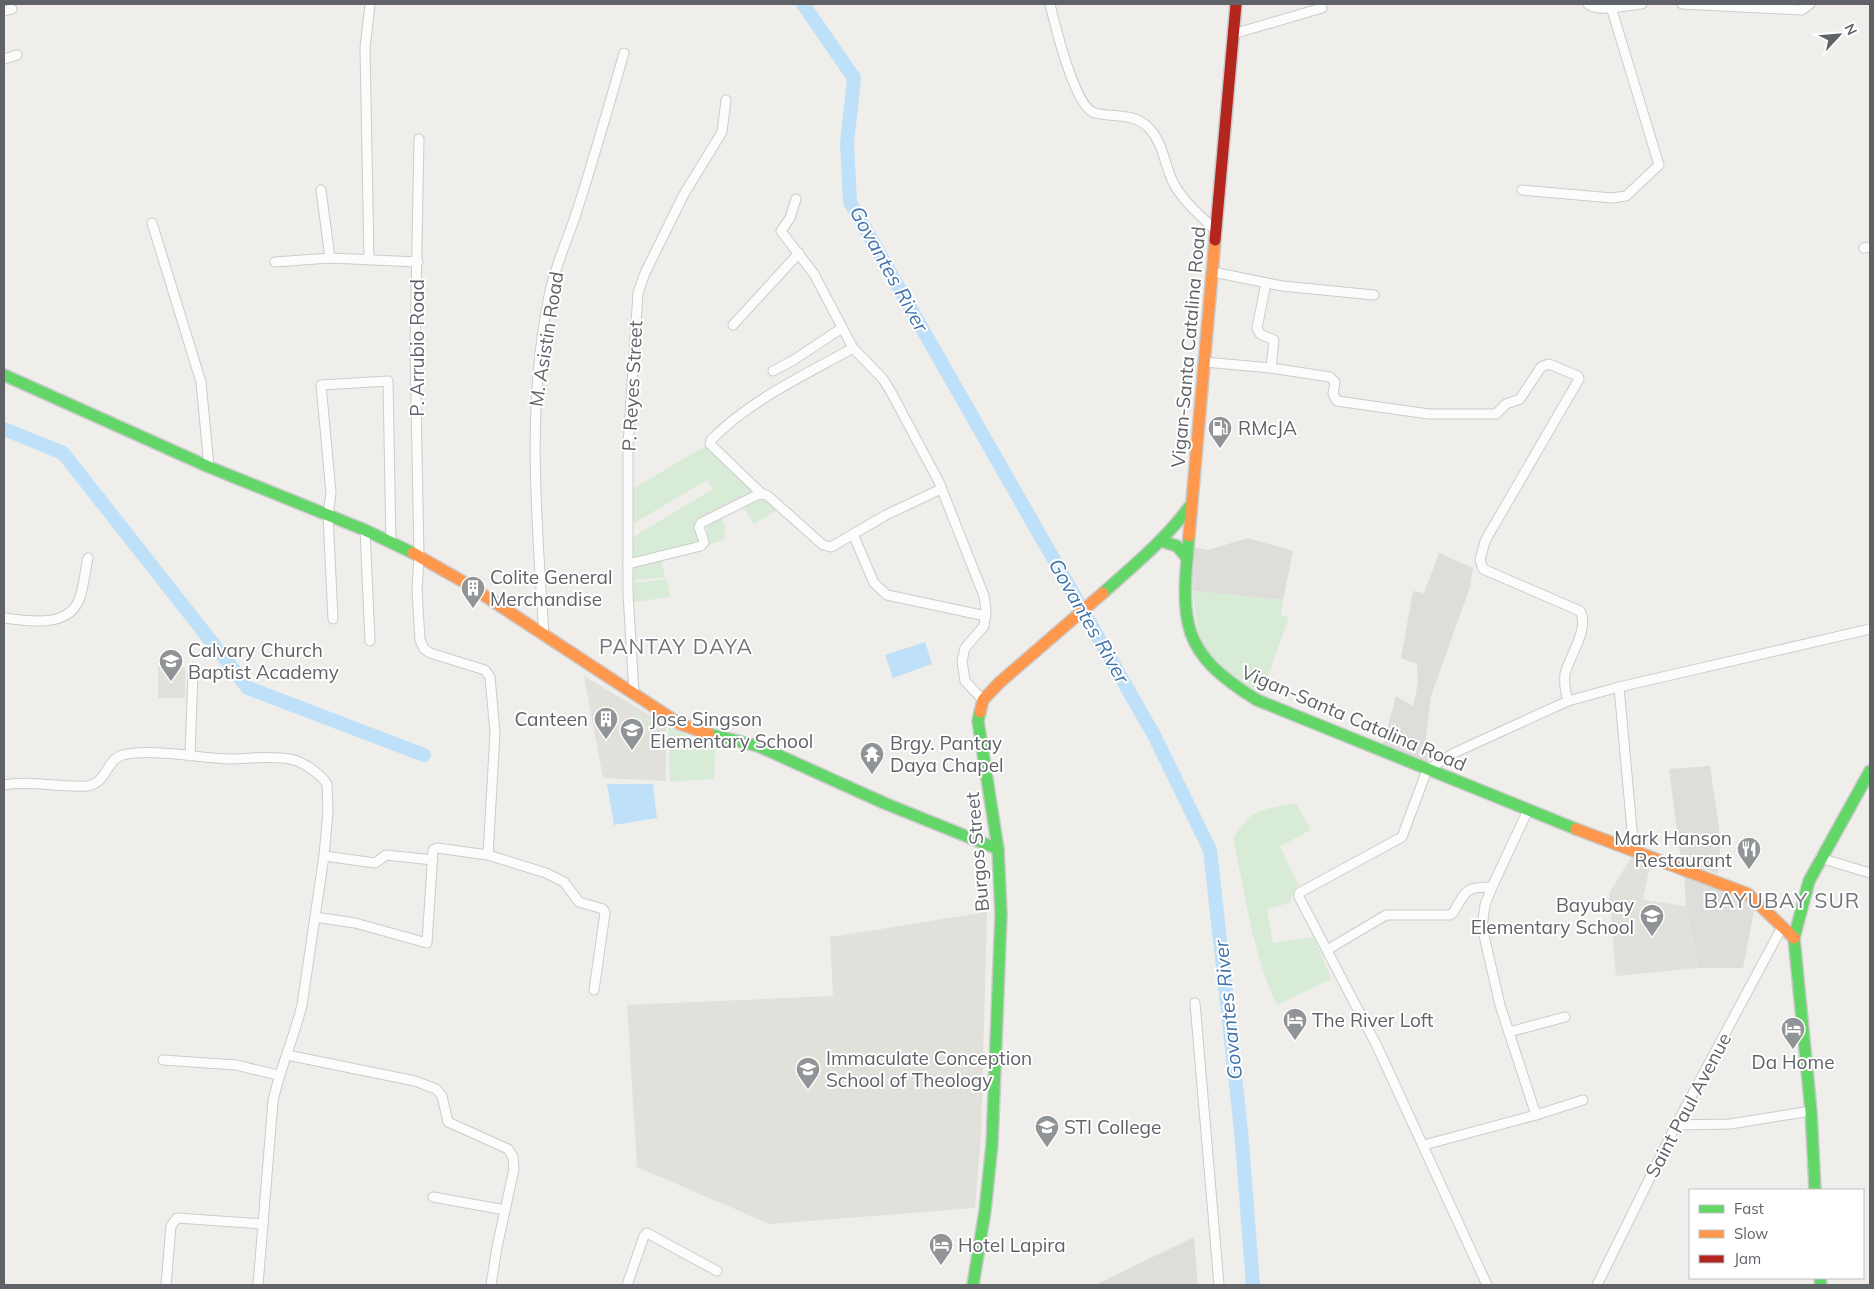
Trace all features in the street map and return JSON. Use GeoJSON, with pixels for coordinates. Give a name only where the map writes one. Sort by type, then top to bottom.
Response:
{"type":"FeatureCollection","features":[{"type":"Feature","properties":{"kind":"main road","name":"Vigan-Santa Catalina Road"},"geometry":{"type":"LineString","coordinates":[[1236,4],[1205,362],[1190,506],[1184,599],[1189,632],[1196,650],[1227,683],[1257,700],[1634,852],[1748,894],[1794,938]]}},
{"type":"Feature","properties":{"kind":"main road"},"geometry":{"type":"LineString","coordinates":[[4,375],[208,467],[365,530],[419,556],[462,581],[544,636],[691,729],[758,746],[884,803],[998,848]]}},
{"type":"Feature","properties":{"kind":"main road"},"geometry":{"type":"LineString","coordinates":[[983,700],[999,683],[1161,541],[1190,506]]}},
{"type":"Feature","properties":{"kind":"main road"},"geometry":{"type":"LineString","coordinates":[[1161,541],[1177,546],[1187,558]]}},
{"type":"Feature","properties":{"kind":"main road","name":"Burgos Street"},"geometry":{"type":"LineString","coordinates":[[973,1285],[986,1211],[993,1130],[1001,914],[998,848],[978,721],[983,700]]}},
{"type":"Feature","properties":{"kind":"main road"},"geometry":{"type":"LineString","coordinates":[[1815,1189],[1811,1111],[1794,938],[1809,881],[1820,858],[1870,771]]}},
{"type":"Feature","properties":{"kind":"street"},"geometry":{"type":"LineString","coordinates":[[369,260],[365,48],[370,4]]}},
{"type":"Feature","properties":{"kind":"street"},"geometry":{"type":"LineString","coordinates":[[1050,4],[1069,70],[1085,107],[1093,113],[1128,116],[1139,120],[1148,128],[1160,145],[1175,187],[1216,232]]}},
{"type":"Feature","properties":{"kind":"street"},"geometry":{"type":"LineString","coordinates":[[1588,4],[1592,7],[1642,4]]}},
{"type":"Feature","properties":{"kind":"street"},"geometry":{"type":"LineString","coordinates":[[1682,4],[1802,10],[1810,4]]}},
{"type":"Feature","properties":{"kind":"street"},"geometry":{"type":"LineString","coordinates":[[1522,190],[1612,198],[1626,196],[1659,165],[1611,7]]}},
{"type":"Feature","properties":{"kind":"street"},"geometry":{"type":"LineString","coordinates":[[1233,34],[1322,8]]}},
{"type":"Feature","properties":{"kind":"street","name":"M. Asistin Road"},"geometry":{"type":"LineString","coordinates":[[544,636],[534,414],[539,365],[549,296],[555,271],[576,211],[624,53]]}},
{"type":"Feature","properties":{"kind":"street"},"geometry":{"type":"LineString","coordinates":[[4,59],[17,55]]}},
{"type":"Feature","properties":{"kind":"street","name":"P. Reyes Street"},"geometry":{"type":"LineString","coordinates":[[634,693],[628,564],[628,444],[639,287],[684,194],[722,132],[726,100]]}},
{"type":"Feature","properties":{"kind":"street","name":"P. Arrubio Road"},"geometry":{"type":"LineString","coordinates":[[419,139],[415,349],[419,556],[418,600],[422,645],[430,653],[486,670],[490,677],[495,733],[488,855]]}},
{"type":"Feature","properties":{"kind":"street"},"geometry":{"type":"LineString","coordinates":[[321,190],[330,258]]}},
{"type":"Feature","properties":{"kind":"street"},"geometry":{"type":"LineString","coordinates":[[796,199],[790,218],[781,230],[814,274],[853,348],[892,392],[930,463],[982,590],[986,616],[981,631],[965,648],[962,661],[965,680],[983,700]]}},
{"type":"Feature","properties":{"kind":"street"},"geometry":{"type":"LineString","coordinates":[[152,223],[201,382],[208,467]]}},
{"type":"Feature","properties":{"kind":"street"},"geometry":{"type":"LineString","coordinates":[[733,325],[799,253]]}},
{"type":"Feature","properties":{"kind":"street"},"geometry":{"type":"LineString","coordinates":[[275,262],[330,258],[418,262]]}},
{"type":"Feature","properties":{"kind":"street"},"geometry":{"type":"LineString","coordinates":[[1213,272],[1266,283],[1374,295]]}},
{"type":"Feature","properties":{"kind":"street"},"geometry":{"type":"LineString","coordinates":[[1266,283],[1257,328],[1260,334],[1274,339],[1271,368]]}},
{"type":"Feature","properties":{"kind":"street"},"geometry":{"type":"LineString","coordinates":[[773,371],[792,362],[842,328]]}},
{"type":"Feature","properties":{"kind":"street"},"geometry":{"type":"LineString","coordinates":[[853,348],[752,408],[710,441],[761,494],[768,496],[826,546],[834,546],[886,515],[941,489]]}},
{"type":"Feature","properties":{"kind":"street"},"geometry":{"type":"LineString","coordinates":[[1205,362],[1271,368],[1332,378],[1335,384],[1333,397],[1337,401],[1438,414],[1496,414],[1506,404],[1520,399],[1541,367],[1549,364],[1578,376],[1579,379],[1485,541],[1480,560],[1483,569],[1580,611],[1583,618],[1581,630],[1566,674],[1565,691],[1568,701]]}},
{"type":"Feature","properties":{"kind":"street"},"geometry":{"type":"LineString","coordinates":[[333,619],[328,515],[331,484],[321,385],[388,382],[391,543]]}},
{"type":"Feature","properties":{"kind":"street"},"geometry":{"type":"LineString","coordinates":[[628,564],[700,546],[704,542],[699,526],[702,523],[761,494]]}},
{"type":"Feature","properties":{"kind":"street"},"geometry":{"type":"LineString","coordinates":[[365,530],[370,641]]}},
{"type":"Feature","properties":{"kind":"street"},"geometry":{"type":"LineString","coordinates":[[853,534],[874,584],[887,595],[986,616]]}},
{"type":"Feature","properties":{"kind":"street"},"geometry":{"type":"LineString","coordinates":[[4,618],[45,621],[56,619],[71,612],[80,597],[88,558]]}},
{"type":"Feature","properties":{"kind":"street"},"geometry":{"type":"LineString","coordinates":[[1487,1285],[1377,1046],[1299,897],[1299,893],[1402,837],[1427,770],[1454,753],[1568,701],[1619,687],[1870,629]]}},
{"type":"Feature","properties":{"kind":"street"},"geometry":{"type":"LineString","coordinates":[[190,756],[193,672]]}},
{"type":"Feature","properties":{"kind":"street"},"geometry":{"type":"LineString","coordinates":[[1619,687],[1634,852]]}},
{"type":"Feature","properties":{"kind":"street"},"geometry":{"type":"LineString","coordinates":[[4,784],[28,782],[91,785],[104,776],[115,759],[122,755],[289,759],[301,764],[325,781],[329,789],[324,856],[302,1005],[287,1055],[278,1075],[273,1101],[258,1285]]}},
{"type":"Feature","properties":{"kind":"street"},"geometry":{"type":"LineString","coordinates":[[1528,810],[1492,886],[1485,905],[1482,927],[1500,1005],[1536,1115]]}},
{"type":"Feature","properties":{"kind":"street"},"geometry":{"type":"LineString","coordinates":[[315,917],[355,923],[427,943],[434,850],[437,848],[488,855],[546,873],[564,882],[579,902],[603,909],[605,913],[594,990]]}},
{"type":"Feature","properties":{"kind":"street"},"geometry":{"type":"LineString","coordinates":[[324,856],[375,863],[386,856],[433,860]]}},
{"type":"Feature","properties":{"kind":"street"},"geometry":{"type":"LineString","coordinates":[[1820,858],[1870,873]]}},
{"type":"Feature","properties":{"kind":"street"},"geometry":{"type":"LineString","coordinates":[[1327,950],[1386,915],[1450,915],[1453,913],[1465,890],[1474,887],[1492,886]]}},
{"type":"Feature","properties":{"kind":"street","name":"Saint Paul Avenue"},"geometry":{"type":"LineString","coordinates":[[1597,1285],[1676,1125],[1782,927]]}},
{"type":"Feature","properties":{"kind":"street"},"geometry":{"type":"LineString","coordinates":[[1195,1003],[1219,1285]]}},
{"type":"Feature","properties":{"kind":"street"},"geometry":{"type":"LineString","coordinates":[[1509,1032],[1565,1017]]}},
{"type":"Feature","properties":{"kind":"street"},"geometry":{"type":"LineString","coordinates":[[287,1055],[415,1081],[436,1089],[442,1096],[448,1122],[502,1145],[511,1152],[514,1169],[491,1285]]}},
{"type":"Feature","properties":{"kind":"street"},"geometry":{"type":"LineString","coordinates":[[163,1060],[236,1065],[278,1075]]}},
{"type":"Feature","properties":{"kind":"street"},"geometry":{"type":"LineString","coordinates":[[1424,1145],[1584,1100]]}},
{"type":"Feature","properties":{"kind":"street"},"geometry":{"type":"LineString","coordinates":[[1676,1125],[1730,1124],[1811,1111]]}},
{"type":"Feature","properties":{"kind":"street"},"geometry":{"type":"LineString","coordinates":[[433,1197],[505,1210]]}},
{"type":"Feature","properties":{"kind":"street"},"geometry":{"type":"LineString","coordinates":[[166,1285],[172,1226],[177,1218],[263,1224]]}},
{"type":"Feature","properties":{"kind":"street"},"geometry":{"type":"LineString","coordinates":[[626,1285],[644,1236],[647,1233],[717,1271]]}},
{"type":"Feature","properties":{"kind":"shaded area"},"geometry":{"type":"Polygon","coordinates":[[[1248,538],[1293,551],[1283,600],[1193,591],[1194,547],[1208,550],[1248,538]]]}},
{"type":"Feature","properties":{"kind":"shaded area"},"geometry":{"type":"Polygon","coordinates":[[[1439,553],[1473,568],[1470,587],[1431,696],[1425,745],[1430,753],[1438,756],[1427,761],[1383,744],[1396,696],[1413,706],[1418,683],[1417,664],[1401,658],[1413,591],[1424,593],[1439,553]]]}},
{"type":"Feature","properties":{"kind":"shaded area","name":"Calvary Church Baptist Academy"},"geometry":{"type":"Polygon","coordinates":[[[158,666],[185,667],[185,698],[158,698],[158,666]]]}},
{"type":"Feature","properties":{"kind":"shaded area","name":"Jose Singson Elementary School"},"geometry":{"type":"Polygon","coordinates":[[[584,676],[666,725],[666,781],[603,778],[584,676]]]}},
{"type":"Feature","properties":{"kind":"shaded area"},"geometry":{"type":"Polygon","coordinates":[[[1710,766],[1719,828],[1720,855],[1718,874],[1681,860],[1669,769],[1710,766]]]}},
{"type":"Feature","properties":{"kind":"shaded area","name":"Bayubay Elementary School"},"geometry":{"type":"Polygon","coordinates":[[[1633,855],[1651,860],[1643,900],[1686,906],[1698,968],[1616,976],[1609,893],[1633,855]]]}},
{"type":"Feature","properties":{"kind":"shaded area"},"geometry":{"type":"Polygon","coordinates":[[[1684,873],[1731,890],[1755,905],[1743,968],[1698,968],[1686,906],[1684,873]]]}},
{"type":"Feature","properties":{"kind":"shaded area","name":"Immaculate Conception School of Theology"},"geometry":{"type":"Polygon","coordinates":[[[987,912],[981,1136],[975,1208],[770,1224],[637,1167],[627,1005],[833,996],[830,937],[987,912]]]}},
{"type":"Feature","properties":{"kind":"shaded area"},"geometry":{"type":"Polygon","coordinates":[[[1194,1237],[1198,1285],[1095,1285],[1194,1237]]]}},
{"type":"Feature","properties":{"kind":"green space"},"geometry":{"type":"Polygon","coordinates":[[[709,444],[754,492],[695,524],[700,542],[631,559],[630,539],[713,489],[707,480],[629,526],[629,491],[709,444]]]}},
{"type":"Feature","properties":{"kind":"green space"},"geometry":{"type":"Polygon","coordinates":[[[761,497],[777,510],[754,524],[743,507],[745,504],[761,497]]]}},
{"type":"Feature","properties":{"kind":"green space"},"geometry":{"type":"Polygon","coordinates":[[[719,518],[724,525],[724,540],[707,545],[707,526],[719,518]]]}},
{"type":"Feature","properties":{"kind":"green space"},"geometry":{"type":"Polygon","coordinates":[[[661,560],[665,577],[631,581],[631,575],[636,566],[661,560]]]}},
{"type":"Feature","properties":{"kind":"green space"},"geometry":{"type":"Polygon","coordinates":[[[667,579],[671,597],[634,602],[634,583],[667,579]]]}},
{"type":"Feature","properties":{"kind":"green space"},"geometry":{"type":"Polygon","coordinates":[[[1193,591],[1283,600],[1281,615],[1289,617],[1261,696],[1228,676],[1208,655],[1198,628],[1193,591]]]}},
{"type":"Feature","properties":{"kind":"green space"},"geometry":{"type":"Polygon","coordinates":[[[633,713],[643,718],[641,733],[630,731],[633,713]]]}},
{"type":"Feature","properties":{"kind":"green space"},"geometry":{"type":"Polygon","coordinates":[[[648,716],[665,725],[664,729],[648,729],[648,734],[645,733],[648,716]]]}},
{"type":"Feature","properties":{"kind":"green space"},"geometry":{"type":"Polygon","coordinates":[[[668,725],[695,739],[716,743],[714,779],[670,782],[668,725]]]}},
{"type":"Feature","properties":{"kind":"green space"},"geometry":{"type":"Polygon","coordinates":[[[1296,803],[1311,830],[1280,846],[1298,885],[1289,903],[1267,909],[1273,943],[1314,937],[1331,979],[1277,1005],[1261,965],[1250,924],[1233,839],[1252,815],[1266,809],[1296,803]]]}},
{"type":"Feature","properties":{"kind":"water"},"geometry":{"type":"Polygon","coordinates":[[[925,642],[932,664],[893,678],[885,655],[925,642]]]}},
{"type":"Feature","properties":{"kind":"water"},"geometry":{"type":"Polygon","coordinates":[[[607,784],[653,784],[657,818],[614,825],[607,784]]]}},
{"type":"Feature","properties":{"kind":"waterway","name":"Govantes River"},"geometry":{"type":"LineString","coordinates":[[803,4],[854,78],[847,144],[850,202],[1155,737],[1210,850],[1241,1130],[1253,1285]]}},
{"type":"Feature","properties":{"kind":"waterway"},"geometry":{"type":"LineString","coordinates":[[4,429],[63,453],[248,688],[424,755]]}},
{"type":"Feature","properties":{"kind":"traffic: fast"},"geometry":{"type":"LineString","coordinates":[[4,375],[209,467],[365,530],[413,553]]}},
{"type":"Feature","properties":{"kind":"traffic: fast"},"geometry":{"type":"LineString","coordinates":[[1103,593],[1160,541],[1190,506]]}},
{"type":"Feature","properties":{"kind":"traffic: fast"},"geometry":{"type":"LineString","coordinates":[[1189,536],[1185,592],[1186,613],[1191,633],[1199,650],[1212,666],[1231,683],[1257,700],[1576,829]]}},
{"type":"Feature","properties":{"kind":"traffic: fast"},"geometry":{"type":"LineString","coordinates":[[1161,541],[1177,546],[1187,558]]}},
{"type":"Feature","properties":{"kind":"traffic: fast"},"geometry":{"type":"LineString","coordinates":[[973,1285],[985,1211],[992,1144],[1001,914],[998,849],[978,721],[980,712]]}},
{"type":"Feature","properties":{"kind":"traffic: fast"},"geometry":{"type":"LineString","coordinates":[[709,734],[758,746],[884,803],[998,849]]}},
{"type":"Feature","properties":{"kind":"traffic: fast"},"geometry":{"type":"LineString","coordinates":[[1815,1189],[1811,1111],[1794,938],[1809,881],[1870,771]]}},
{"type":"Feature","properties":{"kind":"traffic: fast"},"geometry":{"type":"LineString","coordinates":[[1820,1279],[1821,1285]]}},
{"type":"Feature","properties":{"kind":"traffic: slow"},"geometry":{"type":"LineString","coordinates":[[1189,536],[1215,240]]}},
{"type":"Feature","properties":{"kind":"traffic: slow"},"geometry":{"type":"LineString","coordinates":[[413,553],[462,581],[680,724],[709,734]]}},
{"type":"Feature","properties":{"kind":"traffic: slow"},"geometry":{"type":"LineString","coordinates":[[980,712],[983,700],[999,683],[1103,593]]}},
{"type":"Feature","properties":{"kind":"traffic: slow"},"geometry":{"type":"LineString","coordinates":[[1576,829],[1748,894],[1794,938]]}},
{"type":"Feature","properties":{"kind":"traffic: jam"},"geometry":{"type":"LineString","coordinates":[[1215,240],[1236,4]]}},
{"type":"Feature","properties":{"kind":"place","name":"RMcJA"},"geometry":{"type":"Point","coordinates":[1220,449]}},
{"type":"Feature","properties":{"kind":"place","name":"Colite General Merchandise"},"geometry":{"type":"Point","coordinates":[473,609]}},
{"type":"Feature","properties":{"kind":"place","name":"Calvary Church Baptist Academy"},"geometry":{"type":"Point","coordinates":[171,682]}},
{"type":"Feature","properties":{"kind":"place","name":"Canteen"},"geometry":{"type":"Point","coordinates":[606,740]}},
{"type":"Feature","properties":{"kind":"place","name":"Jose Singson Elementary School"},"geometry":{"type":"Point","coordinates":[632,751]}},
{"type":"Feature","properties":{"kind":"place","name":"Brgy. Pantay Daya Chapel"},"geometry":{"type":"Point","coordinates":[872,775]}},
{"type":"Feature","properties":{"kind":"place","name":"Mark Hanson Restaurant"},"geometry":{"type":"Point","coordinates":[1749,870]}},
{"type":"Feature","properties":{"kind":"place","name":"Bayubay Elementary School"},"geometry":{"type":"Point","coordinates":[1652,937]}},
{"type":"Feature","properties":{"kind":"place","name":"The River Loft"},"geometry":{"type":"Point","coordinates":[1295,1041]}},
{"type":"Feature","properties":{"kind":"place","name":"Da Home"},"geometry":{"type":"Point","coordinates":[1793,1050]}},
{"type":"Feature","properties":{"kind":"place","name":"Immaculate Conception School of Theology"},"geometry":{"type":"Point","coordinates":[808,1090]}},
{"type":"Feature","properties":{"kind":"place","name":"STI College"},"geometry":{"type":"Point","coordinates":[1047,1148]}},
{"type":"Feature","properties":{"kind":"place","name":"Hotel Lapira"},"geometry":{"type":"Point","coordinates":[941,1266]}},
{"type":"Feature","properties":{"kind":"district","name":"PANTAY DAYA"},"geometry":{"type":"Point","coordinates":[676,647]}},
{"type":"Feature","properties":{"kind":"district","name":"BAYUBAY SUR"},"geometry":{"type":"Point","coordinates":[1782,901]}}]}
